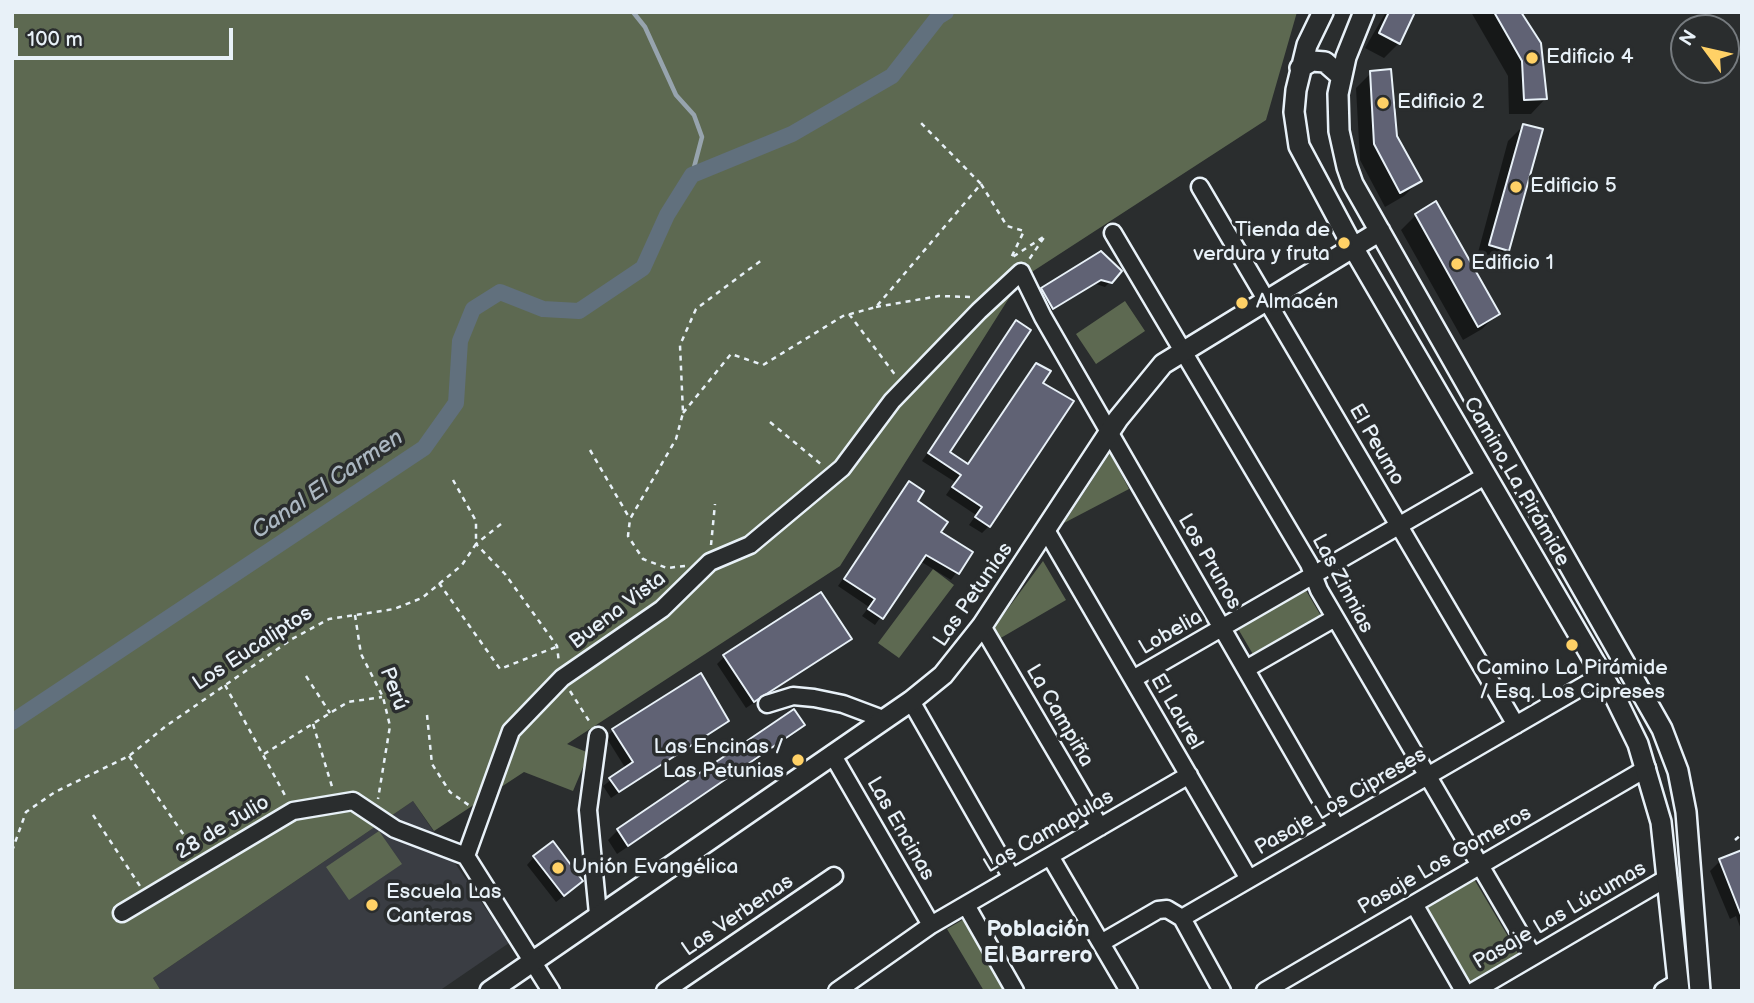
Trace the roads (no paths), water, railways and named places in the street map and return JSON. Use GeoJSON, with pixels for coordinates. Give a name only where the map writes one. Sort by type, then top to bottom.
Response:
{"type":"FeatureCollection","features":[{"type":"Feature","properties":{"kind":"street","name":"Camino La Pirámide"},"geometry":{"type":"LineString","coordinates":[[1323,12],[1300,68],[1294,113],[1299,146],[1354,248],[1627,720],[1647,768],[1661,822],[1673,988]]}},
{"type":"Feature","properties":{"kind":"street","name":"Camino La Pirámide"},"geometry":{"type":"LineString","coordinates":[[1364,12],[1341,76],[1338,112],[1342,149],[1353,184],[1666,740],[1678,771],[1686,812],[1700,991]]}},
{"type":"Feature","properties":{"kind":"street"},"geometry":{"type":"LineString","coordinates":[[1300,68],[1312,61],[1325,62],[1341,76]]}},
{"type":"Feature","properties":{"kind":"street","name":"El Peumo"},"geometry":{"type":"LineString","coordinates":[[1200,187],[1516,725]]}},
{"type":"Feature","properties":{"kind":"street","name":"Las Petunias"},"geometry":{"type":"LineString","coordinates":[[490,991],[598,914],[911,701],[953,666],[1111,434],[1118,419],[1163,364],[1380,231]]}},
{"type":"Feature","properties":{"kind":"street","name":"Las Zinnias"},"geometry":{"type":"LineString","coordinates":[[1113,233],[1533,956]]}},
{"type":"Feature","properties":{"kind":"street","name":"Buena Vista"},"geometry":{"type":"LineString","coordinates":[[466,856],[511,731],[562,678],[662,609],[710,562],[750,545],[842,468],[905,388],[992,298],[1021,272],[1043,317]]}},
{"type":"Feature","properties":{"kind":"street","name":"Los Prunos"},"geometry":{"type":"LineString","coordinates":[[1043,317],[1337,828]]}},
{"type":"Feature","properties":{"kind":"street","name":"Lobelia"},"geometry":{"type":"LineString","coordinates":[[1133,679],[1485,476]]}},
{"type":"Feature","properties":{"kind":"street","name":"El Laurel"},"geometry":{"type":"LineString","coordinates":[[1046,530],[1249,879]]}},
{"type":"Feature","properties":{"kind":"street"},"geometry":{"type":"LineString","coordinates":[[1246,669],[1335,618]]}},
{"type":"Feature","properties":{"kind":"street","name":"La Campiña"},"geometry":{"type":"LineString","coordinates":[[982,626],[1100,827]]}},
{"type":"Feature","properties":{"kind":"street","name":"Pasaje Los Cipreses"},"geometry":{"type":"LineString","coordinates":[[1181,918],[1602,675]]}},
{"type":"Feature","properties":{"kind":"street"},"geometry":{"type":"LineString","coordinates":[[767,704],[793,696],[814,698],[843,704],[883,719]]}},
{"type":"Feature","properties":{"kind":"street"},"geometry":{"type":"LineString","coordinates":[[911,701],[1012,878]]}},
{"type":"Feature","properties":{"kind":"street"},"geometry":{"type":"LineString","coordinates":[[598,736],[588,810],[598,914]]}},
{"type":"Feature","properties":{"kind":"street","name":"Las Encinas"},"geometry":{"type":"LineString","coordinates":[[832,754],[931,925]]}},
{"type":"Feature","properties":{"kind":"street","name":"Pasaje Los Gomeros"},"geometry":{"type":"LineString","coordinates":[[1265,991],[1647,768]]}},
{"type":"Feature","properties":{"kind":"street","name":"Las Camapulas"},"geometry":{"type":"LineString","coordinates":[[837,991],[931,925],[1189,775]]}},
{"type":"Feature","properties":{"kind":"street","name":"28 de Julio"},"geometry":{"type":"LineString","coordinates":[[122,913],[293,811],[353,801],[395,829],[466,856]]}},
{"type":"Feature","properties":{"kind":"street"},"geometry":{"type":"LineString","coordinates":[[466,856],[551,991]]}},
{"type":"Feature","properties":{"kind":"street"},"geometry":{"type":"LineString","coordinates":[[1050,856],[1129,991]]}},
{"type":"Feature","properties":{"kind":"street","name":"Las Verbenas"},"geometry":{"type":"LineString","coordinates":[[665,991],[834,876]]}},
{"type":"Feature","properties":{"kind":"street","name":"Pasaje Las Lúcumas"},"geometry":{"type":"LineString","coordinates":[[1474,991],[1667,878]]}},
{"type":"Feature","properties":{"kind":"street"},"geometry":{"type":"LineString","coordinates":[[1414,904],[1464,991]]}},
{"type":"Feature","properties":{"kind":"street"},"geometry":{"type":"LineString","coordinates":[[966,905],[1015,991]]}},
{"type":"Feature","properties":{"kind":"street"},"geometry":{"type":"LineString","coordinates":[[1101,943],[1160,909],[1167,909],[1181,918],[1222,991]]}},
{"type":"Feature","properties":{"kind":"waterway"},"geometry":{"type":"LineString","coordinates":[[633,12],[645,27],[676,95],[694,115],[702,137],[692,175]]}},
{"type":"Feature","properties":{"kind":"waterway","name":"Canal El Carmen"},"geometry":{"type":"LineString","coordinates":[[12,722],[424,448],[456,403],[460,341],[473,309],[500,292],[543,309],[579,311],[643,268],[667,215],[692,175],[792,134],[892,76],[938,17],[946,12]]}},
{"type":"Feature","properties":{"kind":"place","name":"Edificio 4"},"geometry":{"type":"Point","coordinates":[1532,58]}},
{"type":"Feature","properties":{"kind":"place","name":"Edificio 2"},"geometry":{"type":"Point","coordinates":[1383,103]}},
{"type":"Feature","properties":{"kind":"place","name":"Edificio 5"},"geometry":{"type":"Point","coordinates":[1516,187]}},
{"type":"Feature","properties":{"kind":"place","name":"Tienda de verdura y fruta"},"geometry":{"type":"Point","coordinates":[1344,243]}},
{"type":"Feature","properties":{"kind":"place","name":"Edificio 1"},"geometry":{"type":"Point","coordinates":[1457,264]}},
{"type":"Feature","properties":{"kind":"place","name":"Almacén"},"geometry":{"type":"Point","coordinates":[1242,303]}},
{"type":"Feature","properties":{"kind":"place","name":"Camino La Pirámide / Esq. Los Cipreses"},"geometry":{"type":"Point","coordinates":[1572,645]}},
{"type":"Feature","properties":{"kind":"place","name":"Las Encinas / Las Petunias"},"geometry":{"type":"Point","coordinates":[798,760]}},
{"type":"Feature","properties":{"kind":"place","name":"Unión Evangélica"},"geometry":{"type":"Point","coordinates":[558,868]}},
{"type":"Feature","properties":{"kind":"place","name":"Escuela Las Canteras"},"geometry":{"type":"Point","coordinates":[372,905]}},
{"type":"Feature","properties":{"kind":"district","name":"Población El Barrero"},"geometry":{"type":"Point","coordinates":[1038,943]}}]}
